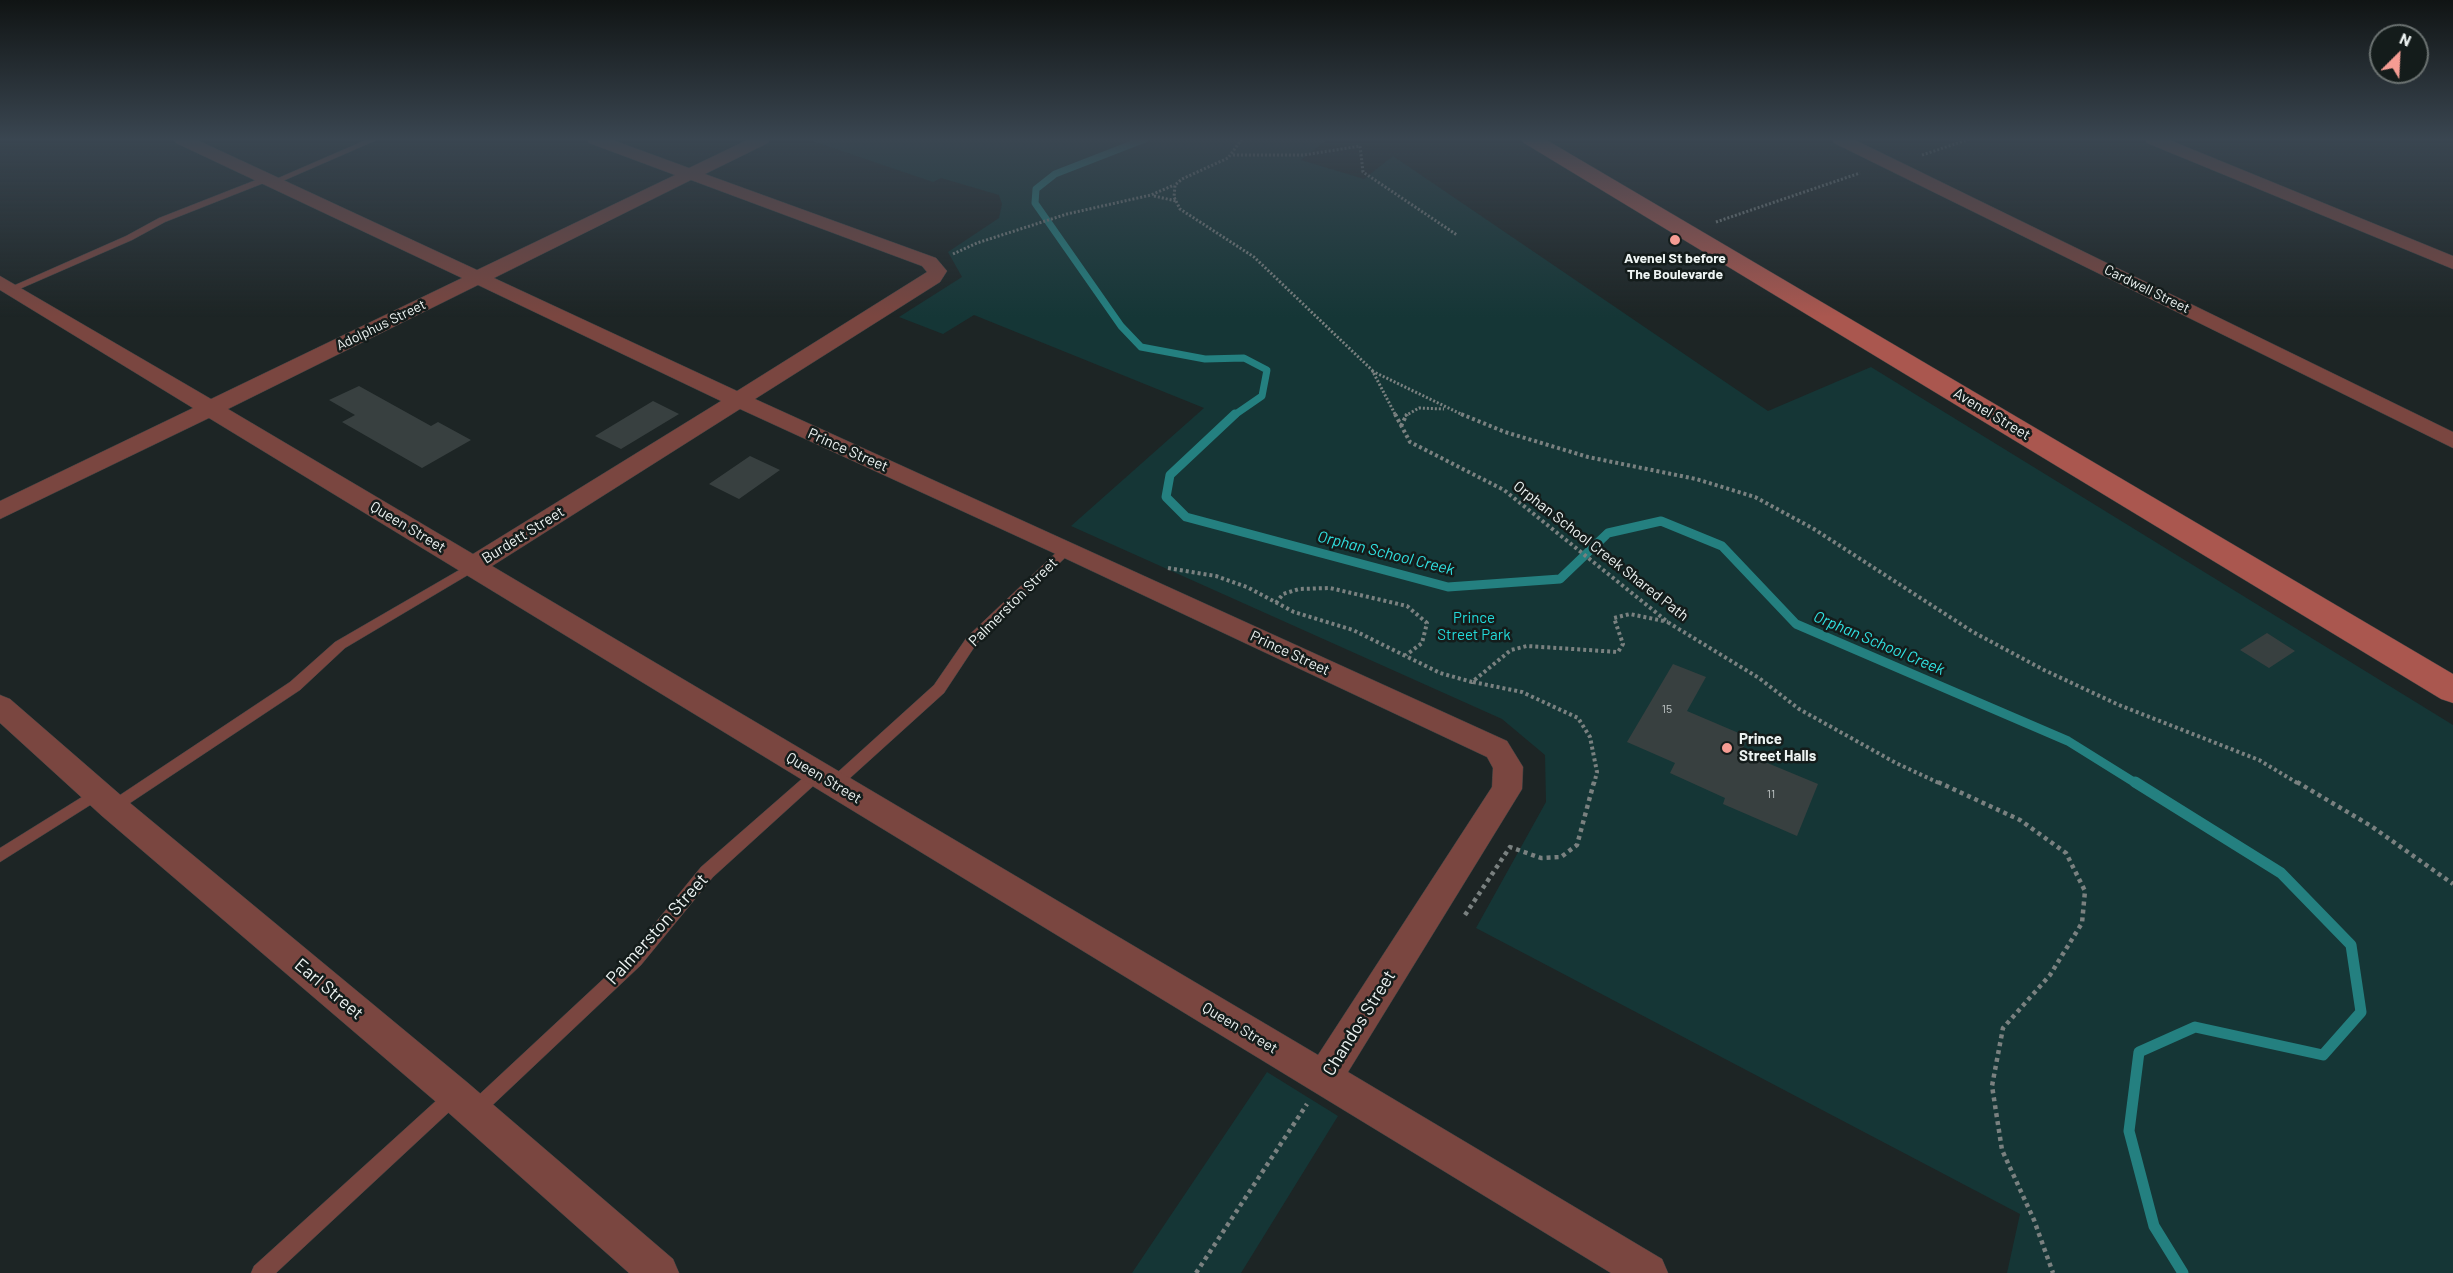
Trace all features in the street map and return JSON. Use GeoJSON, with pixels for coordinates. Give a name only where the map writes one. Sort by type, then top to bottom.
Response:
{"type":"FeatureCollection","features":[{"type":"Feature","properties":{"kind":"street","name":"Prince Street"},"geometry":{"type":"LineString","coordinates":[[309,198],[736,399],[1067,549],[1497,749],[1509,767]]}},
{"type":"Feature","properties":{"kind":"street","name":"Adolphus Street"},"geometry":{"type":"LineString","coordinates":[[0,511],[639,198]]}},
{"type":"Feature","properties":{"kind":"street"},"geometry":{"type":"LineString","coordinates":[[753,198],[934,267]]}},
{"type":"Feature","properties":{"kind":"street","name":"Avenel Street"},"geometry":{"type":"LineString","coordinates":[[1631,198],[2453,690]]}},
{"type":"Feature","properties":{"kind":"street","name":"Cardwell Street"},"geometry":{"type":"LineString","coordinates":[[1962,198],[2453,441]]}},
{"type":"Feature","properties":{"kind":"street"},"geometry":{"type":"LineString","coordinates":[[2297,198],[2453,263]]}},
{"type":"Feature","properties":{"kind":"street","name":"Burdett Street"},"geometry":{"type":"LineString","coordinates":[[473,566],[736,399],[933,278],[934,267]]}},
{"type":"Feature","properties":{"kind":"street","name":"Queen Street"},"geometry":{"type":"LineString","coordinates":[[4,286],[1648,1273]]}},
{"type":"Feature","properties":{"kind":"street","name":"Earl Street"},"geometry":{"type":"LineString","coordinates":[[0,706],[105,800],[464,1103],[659,1273]]}},
{"type":"Feature","properties":{"kind":"street","name":"Chandos Street"},"geometry":{"type":"LineString","coordinates":[[1324,1078],[1507,789],[1509,767]]}},
{"type":"Feature","properties":{"kind":"lane"},"geometry":{"type":"LineString","coordinates":[[4,286],[129,238],[162,220],[220,198]]}},
{"type":"Feature","properties":{"kind":"lane","name":"Palmerston Street"},"geometry":{"type":"LineString","coordinates":[[261,1273],[635,960],[707,872],[939,689],[972,640],[1067,549]]}},
{"type":"Feature","properties":{"kind":"lane","name":"Burdett Street"},"geometry":{"type":"LineString","coordinates":[[0,856],[105,800],[295,686],[340,645],[473,566]]}},
{"type":"Feature","properties":{"kind":"path"},"geometry":{"type":"LineString","coordinates":[[934,267],[1003,234],[1067,214],[1136,198]]}},
{"type":"Feature","properties":{"kind":"path"},"geometry":{"type":"LineString","coordinates":[[1165,198],[1176,201]]}},
{"type":"Feature","properties":{"kind":"path"},"geometry":{"type":"LineString","coordinates":[[1402,198],[1457,235]]}},
{"type":"Feature","properties":{"kind":"path"},"geometry":{"type":"LineString","coordinates":[[1687,232],[1786,198]]}},
{"type":"Feature","properties":{"kind":"path","name":"Orphan School Creek Shared Path"},"geometry":{"type":"LineString","coordinates":[[1176,201],[1180,209],[1199,223],[1254,257],[1372,370],[1410,442],[1504,490],[1669,623],[1759,678],[1799,709],[1896,763],[2020,820],[2066,853],[2085,891],[2082,923],[2050,975],[2003,1028],[1992,1086],[2002,1150],[2034,1220],[2053,1273]]}},
{"type":"Feature","properties":{"kind":"path"},"geometry":{"type":"LineString","coordinates":[[1372,370],[1449,410],[1505,432],[1588,457],[1696,479],[1755,497],[1814,529],[1973,632],[2034,664],[2119,705],[2259,760],[2372,826],[2453,884]]}},
{"type":"Feature","properties":{"kind":"path"},"geometry":{"type":"LineString","coordinates":[[1401,427],[1404,417],[1419,408],[1449,410]]}},
{"type":"Feature","properties":{"kind":"path"},"geometry":{"type":"LineString","coordinates":[[1136,581],[1151,568],[1170,568],[1216,576],[1247,587],[1294,612],[1353,630],[1440,673],[1472,682],[1511,650],[1527,646],[1618,652],[1623,644],[1614,618],[1630,614],[1669,623]]}},
{"type":"Feature","properties":{"kind":"path"},"geometry":{"type":"LineString","coordinates":[[1276,603],[1283,594],[1299,589],[1330,588],[1407,606],[1427,623],[1422,643],[1406,655]]}},
{"type":"Feature","properties":{"kind":"path","name":"Chandos Street"},"geometry":{"type":"LineString","coordinates":[[1196,1273],[1324,1078]]}},
{"type":"Feature","properties":{"kind":"green space","name":"Prince Street Park"},"geometry":{"type":"Polygon","coordinates":[[[1000,198],[1455,198],[1768,411],[1871,367],[2453,725],[2453,1273],[2007,1273],[2020,1214],[1476,928],[1546,802],[1545,755],[1502,719],[1071,526],[1204,408],[974,315],[943,334],[899,317],[962,277],[948,252],[999,218],[1002,204],[1000,198]]]}},
{"type":"Feature","properties":{"kind":"green space"},"geometry":{"type":"Polygon","coordinates":[[[1267,1072],[1338,1116],[1241,1273],[1132,1273],[1267,1072]]]}},
{"type":"Feature","properties":{"kind":"building"},"geometry":{"type":"Polygon","coordinates":[[[359,386],[431,426],[438,422],[471,440],[422,468],[342,422],[355,415],[329,400],[359,386]]]}},
{"type":"Feature","properties":{"kind":"building"},"geometry":{"type":"Polygon","coordinates":[[[653,401],[679,414],[621,449],[595,436],[653,401]]]}},
{"type":"Feature","properties":{"kind":"building"},"geometry":{"type":"Polygon","coordinates":[[[750,456],[780,470],[739,499],[709,484],[750,456]]]}},
{"type":"Feature","properties":{"kind":"building"},"geometry":{"type":"Polygon","coordinates":[[[2267,633],[2295,651],[2269,668],[2240,650],[2267,633]]]}},
{"type":"Feature","properties":{"kind":"building"},"geometry":{"type":"Polygon","coordinates":[[[1673,664],[1706,677],[1687,711],[1748,737],[1741,752],[1818,784],[1797,836],[1723,804],[1725,798],[1670,773],[1675,763],[1627,742],[1673,664]]]}},
{"type":"Feature","properties":{"kind":"waterway","name":"Orphan School Creek"},"geometry":{"type":"LineString","coordinates":[[1035,198],[1035,203],[1121,326],[1141,347],[1205,359],[1244,358],[1267,370],[1262,396],[1233,416]]}},
{"type":"Feature","properties":{"kind":"waterway","name":"Orphan School Creek"},"geometry":{"type":"LineString","coordinates":[[1235,414],[1170,475],[1166,497],[1186,517],[1448,587],[1560,579],[1608,533],[1661,521],[1722,546],[1796,624],[2068,741],[2137,784]]}},
{"type":"Feature","properties":{"kind":"waterway","name":"Orphan School Creek"},"geometry":{"type":"LineString","coordinates":[[2135,782],[2281,873],[2351,945],[2361,1012],[2323,1055],[2195,1027],[2139,1052],[2129,1131],[2154,1226],[2183,1273]]}},
{"type":"Feature","properties":{"kind":"place","name":"Avenel St before The Boulevarde"},"geometry":{"type":"Point","coordinates":[1675,240]}},
{"type":"Feature","properties":{"kind":"place","name":"Prince Street Halls"},"geometry":{"type":"Point","coordinates":[1727,748]}}]}
